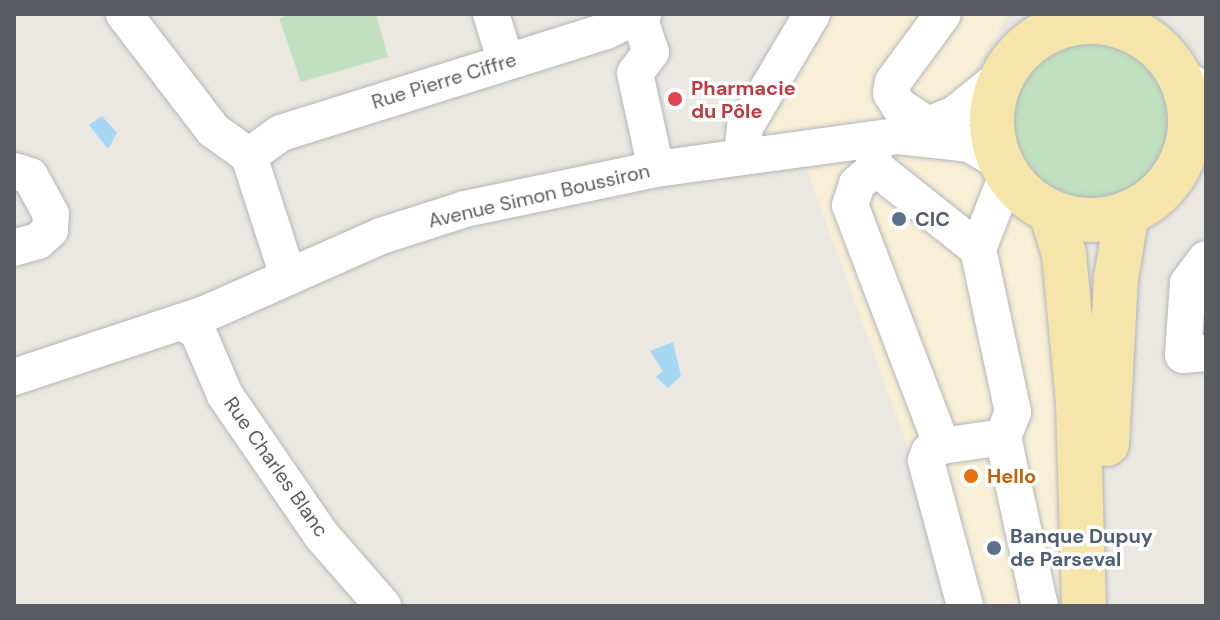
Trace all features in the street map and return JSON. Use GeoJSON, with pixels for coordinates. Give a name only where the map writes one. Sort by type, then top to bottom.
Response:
{"type":"FeatureCollection","features":[{"type":"Feature","properties":{"kind":"main road"},"geometry":{"type":"LineString","coordinates":[[1060,21],[1126,22],[1158,48],[1192,84],[1189,112],[1196,146],[1153,199],[1127,213],[1076,219],[1051,212],[1004,169],[992,134],[993,104],[1002,76],[1025,47],[1060,21]]}},
{"type":"Feature","properties":{"kind":"main road"},"geometry":{"type":"LineString","coordinates":[[1051,212],[1064,254],[1078,403],[1084,606]]}},
{"type":"Feature","properties":{"kind":"main road"},"geometry":{"type":"LineString","coordinates":[[1108,606],[1107,383],[1116,278],[1127,213]]}},
{"type":"Feature","properties":{"kind":"street"},"geometry":{"type":"LineString","coordinates":[[124,14],[213,130],[249,156],[288,276]]}},
{"type":"Feature","properties":{"kind":"street"},"geometry":{"type":"LineString","coordinates":[[491,14],[506,62]]}},
{"type":"Feature","properties":{"kind":"street"},"geometry":{"type":"LineString","coordinates":[[742,155],[745,127],[812,14]]}},
{"type":"Feature","properties":{"kind":"street"},"geometry":{"type":"LineString","coordinates":[[943,14],[893,82],[891,93],[899,106],[893,143],[978,249],[1013,412],[1003,437],[1040,606]]}},
{"type":"Feature","properties":{"kind":"street"},"geometry":{"type":"LineString","coordinates":[[641,15],[651,52],[635,73],[656,169]]}},
{"type":"Feature","properties":{"kind":"street","name":"Rue Pierre Ciffre"},"geometry":{"type":"LineString","coordinates":[[249,156],[281,133],[506,62],[641,15]]}},
{"type":"Feature","properties":{"kind":"street"},"geometry":{"type":"LineString","coordinates":[[942,446],[850,205],[857,184],[893,143],[982,97],[1002,76]]}},
{"type":"Feature","properties":{"kind":"street"},"geometry":{"type":"LineString","coordinates":[[893,143],[969,144],[1004,169],[978,249]]}},
{"type":"Feature","properties":{"kind":"street","name":"Avenue Simon Boussiron"},"geometry":{"type":"LineString","coordinates":[[14,377],[183,322],[381,236],[465,209],[656,169],[742,155],[893,143]]}},
{"type":"Feature","properties":{"kind":"street"},"geometry":{"type":"LineString","coordinates":[[14,171],[30,176],[51,214],[50,230],[38,241],[14,248]]}},
{"type":"Feature","properties":{"kind":"street"},"geometry":{"type":"LineString","coordinates":[[1206,259],[1188,283],[1183,355],[1206,353]]}},
{"type":"Feature","properties":{"kind":"street","name":"Rue Charles Blanc"},"geometry":{"type":"LineString","coordinates":[[183,322],[198,332],[225,395],[322,536],[383,606]]}},
{"type":"Feature","properties":{"kind":"street"},"geometry":{"type":"LineString","coordinates":[[965,606],[926,461],[929,452],[942,446],[1003,437]]}},
{"type":"Feature","properties":{"kind":"shaded area"},"geometry":{"type":"Polygon","coordinates":[[[794,14],[1009,14],[962,90],[983,165],[1048,240],[1069,606],[954,606],[909,451],[803,159],[718,140],[794,14]]]}},
{"type":"Feature","properties":{"kind":"green space"},"geometry":{"type":"Polygon","coordinates":[[[292,14],[376,14],[388,57],[301,82],[279,18],[292,14]]]}},
{"type":"Feature","properties":{"kind":"green space"},"geometry":{"type":"Polygon","coordinates":[[[1091,38],[1123,44],[1150,62],[1168,89],[1174,121],[1168,153],[1150,180],[1123,198],[1091,204],[1059,198],[1032,180],[1014,153],[1008,121],[1014,89],[1032,62],[1059,44],[1091,38]]]}},
{"type":"Feature","properties":{"kind":"water"},"geometry":{"type":"Polygon","coordinates":[[[102,116],[117,133],[108,149],[89,125],[102,116]]]}},
{"type":"Feature","properties":{"kind":"water"},"geometry":{"type":"Polygon","coordinates":[[[673,342],[681,376],[668,388],[656,377],[663,371],[650,351],[673,342]]]}},
{"type":"Feature","properties":{"kind":"place","name":"Pharmacie du Pôle"},"geometry":{"type":"Point","coordinates":[675,99]}},
{"type":"Feature","properties":{"kind":"place","name":"CIC"},"geometry":{"type":"Point","coordinates":[899,219]}},
{"type":"Feature","properties":{"kind":"place","name":"Hello"},"geometry":{"type":"Point","coordinates":[971,476]}},
{"type":"Feature","properties":{"kind":"place","name":"Banque Dupuy de Parseval"},"geometry":{"type":"Point","coordinates":[994,548]}}]}
